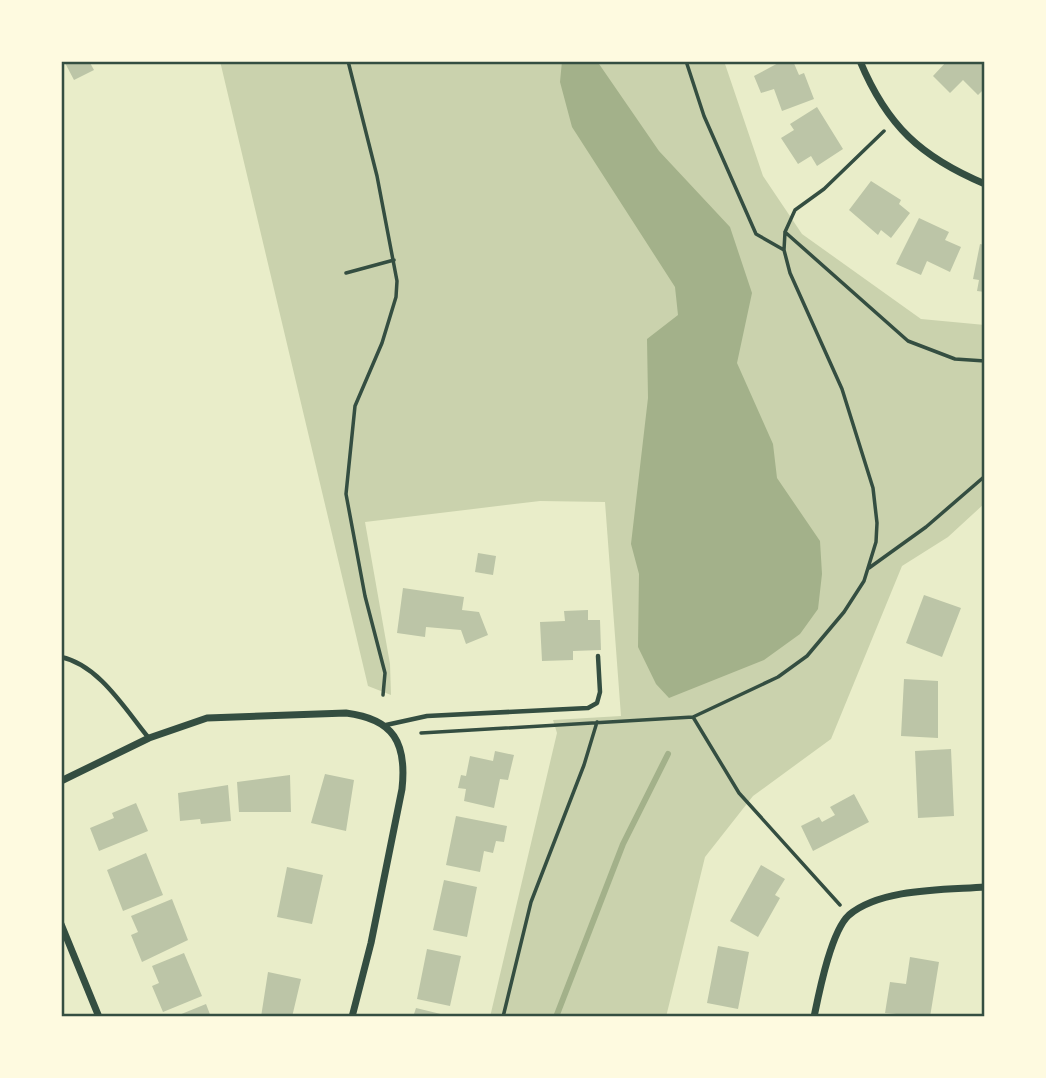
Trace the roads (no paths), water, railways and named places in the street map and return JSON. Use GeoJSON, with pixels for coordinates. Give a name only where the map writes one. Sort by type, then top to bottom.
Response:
{"type":"FeatureCollection","features":[{"type":"Feature","properties":{"kind":"street"},"geometry":{"type":"LineString","coordinates":[[860,61],[875,97],[894,122],[922,149],[955,171],[985,184]]}},
{"type":"Feature","properties":{"kind":"street"},"geometry":{"type":"LineString","coordinates":[[61,781],[149,738],[206,718],[346,713],[368,716],[386,725],[399,743],[405,764],[371,943],[352,1017]]}},
{"type":"Feature","properties":{"kind":"street"},"geometry":{"type":"LineString","coordinates":[[814,1017],[825,964],[848,916],[889,895],[985,887]]}},
{"type":"Feature","properties":{"kind":"street"},"geometry":{"type":"LineString","coordinates":[[61,924],[99,1017]]}},
{"type":"Feature","properties":{"kind":"lane"},"geometry":{"type":"LineString","coordinates":[[386,725],[427,716],[588,708],[597,702],[600,692],[598,656]]}},
{"type":"Feature","properties":{"kind":"lane"},"geometry":{"type":"LineString","coordinates":[[61,657],[76,660],[110,690],[149,738]]}},
{"type":"Feature","properties":{"kind":"waterway"},"geometry":{"type":"LineString","coordinates":[[556,1017],[623,844],[668,754]]}}]}
